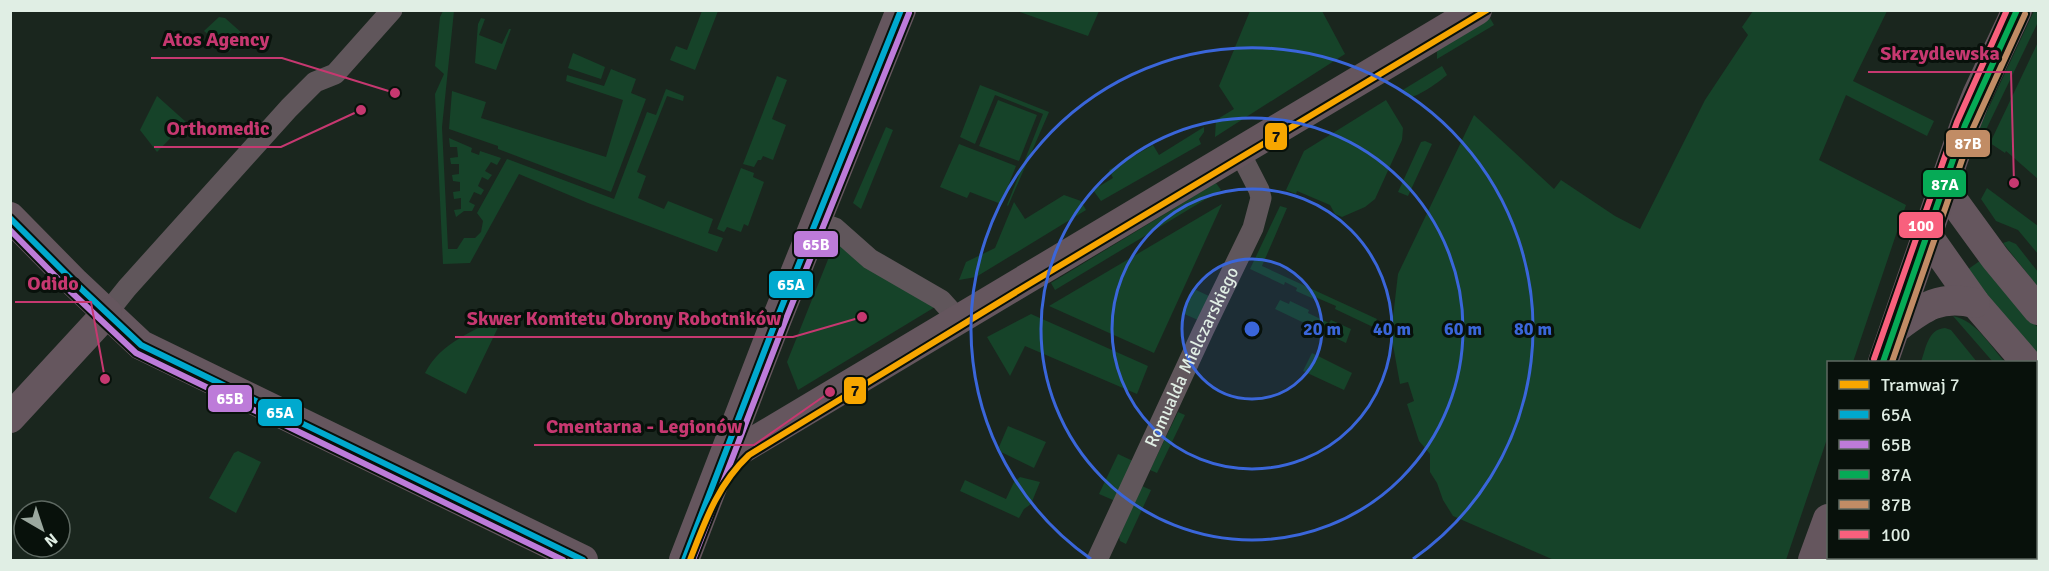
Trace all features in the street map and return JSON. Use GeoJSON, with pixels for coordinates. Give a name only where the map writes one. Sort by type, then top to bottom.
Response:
{"type":"FeatureCollection","features":[{"type":"Feature","properties":{"kind":"street"},"geometry":{"type":"LineString","coordinates":[[10,418],[107,313],[126,288],[289,108],[315,82],[335,74],[392,10]]}},
{"type":"Feature","properties":{"kind":"street"},"geometry":{"type":"LineString","coordinates":[[684,561],[776,321],[901,10]]}},
{"type":"Feature","properties":{"kind":"street"},"geometry":{"type":"LineString","coordinates":[[728,448],[735,450],[743,448],[1477,10]]}},
{"type":"Feature","properties":{"kind":"street"},"geometry":{"type":"LineString","coordinates":[[1884,361],[1977,95],[2017,10]]}},
{"type":"Feature","properties":{"kind":"street","name":"Romualda Mielczarskiego"},"geometry":{"type":"LineString","coordinates":[[1096,561],[1253,228],[1261,198],[1240,153]]}},
{"type":"Feature","properties":{"kind":"street"},"geometry":{"type":"LineString","coordinates":[[1944,188],[2002,267],[2038,310]]}},
{"type":"Feature","properties":{"kind":"street"},"geometry":{"type":"LineString","coordinates":[[10,217],[141,345],[584,561]]}},
{"type":"Feature","properties":{"kind":"street"},"geometry":{"type":"LineString","coordinates":[[816,221],[835,228],[870,259],[941,300],[959,320]]}},
{"type":"Feature","properties":{"kind":"street"},"geometry":{"type":"LineString","coordinates":[[1928,235],[1975,303],[2024,361]]}},
{"type":"Feature","properties":{"kind":"street"},"geometry":{"type":"LineString","coordinates":[[1896,328],[1924,307],[1938,302],[1961,300],[1975,303]]}},
{"type":"Feature","properties":{"kind":"street"},"geometry":{"type":"LineString","coordinates":[[1813,561],[1827,522]]}},
{"type":"Feature","properties":{"kind":"green space"},"geometry":{"type":"Polygon","coordinates":[[[443,11],[454,11],[442,127],[448,249],[457,249],[464,238],[475,238],[481,232],[483,221],[477,213],[507,159],[614,199],[647,112],[656,115],[666,89],[684,96],[683,101],[667,96],[637,172],[646,176],[638,198],[664,209],[668,201],[713,219],[708,233],[723,238],[717,252],[519,174],[470,263],[443,264],[435,94],[444,74],[435,66],[440,17],[443,11]]]}},
{"type":"Feature","properties":{"kind":"green space"},"geometry":{"type":"Polygon","coordinates":[[[702,11],[718,11],[695,70],[670,60],[676,46],[687,50],[702,11]]]}},
{"type":"Feature","properties":{"kind":"green space"},"geometry":{"type":"Polygon","coordinates":[[[1017,11],[1099,11],[1088,36],[1017,11]]]}},
{"type":"Feature","properties":{"kind":"green space"},"geometry":{"type":"Polygon","coordinates":[[[1250,11],[1322,11],[1345,54],[1215,137],[1216,120],[1234,109],[1219,86],[1250,11]]]}},
{"type":"Feature","properties":{"kind":"green space"},"geometry":{"type":"Polygon","coordinates":[[[1753,11],[1887,11],[1853,81],[1934,121],[1927,136],[1846,95],[1819,160],[1906,205],[1853,361],[1827,361],[1827,439],[1786,560],[1554,560],[1453,516],[1430,472],[1430,454],[1419,441],[1407,404],[1414,401],[1408,382],[1400,384],[1391,334],[1398,274],[1474,115],[1554,189],[1561,180],[1615,216],[1640,229],[1705,100],[1748,35],[1742,27],[1753,11]]]}},
{"type":"Feature","properties":{"kind":"green space"},"geometry":{"type":"Polygon","coordinates":[[[2034,11],[2038,11],[2038,22],[1982,138],[1977,138],[1976,135],[2034,11]]]}},
{"type":"Feature","properties":{"kind":"green space"},"geometry":{"type":"Polygon","coordinates":[[[219,17],[225,18],[243,34],[229,52],[204,31],[219,17]]]}},
{"type":"Feature","properties":{"kind":"green space"},"geometry":{"type":"Polygon","coordinates":[[[481,18],[485,19],[479,35],[502,44],[511,29],[496,70],[475,63],[478,24],[481,18]]]}},
{"type":"Feature","properties":{"kind":"green space"},"geometry":{"type":"Polygon","coordinates":[[[1490,18],[1494,25],[1437,59],[1439,49],[1490,18]]]}},
{"type":"Feature","properties":{"kind":"green space"},"geometry":{"type":"Polygon","coordinates":[[[2038,42],[2038,179],[2006,151],[2005,153],[1990,143],[2038,42]]]}},
{"type":"Feature","properties":{"kind":"green space"},"geometry":{"type":"Polygon","coordinates":[[[573,53],[605,67],[601,79],[568,68],[573,53]]]}},
{"type":"Feature","properties":{"kind":"green space"},"geometry":{"type":"Polygon","coordinates":[[[1442,66],[1447,75],[1428,89],[1413,97],[1401,91],[1442,66]]]}},
{"type":"Feature","properties":{"kind":"green space"},"geometry":{"type":"Polygon","coordinates":[[[611,69],[636,79],[631,93],[646,99],[611,192],[498,149],[498,146],[449,129],[452,91],[486,102],[481,118],[606,157],[623,100],[566,81],[567,75],[604,86],[611,69]]]}},
{"type":"Feature","properties":{"kind":"green space"},"geometry":{"type":"Polygon","coordinates":[[[777,76],[787,80],[772,119],[786,125],[773,160],[763,156],[754,167],[743,164],[777,76]]]}},
{"type":"Feature","properties":{"kind":"green space"},"geometry":{"type":"Polygon","coordinates":[[[980,85],[1049,112],[1008,206],[1043,114],[995,95],[975,144],[960,137],[980,85]]]}},
{"type":"Feature","properties":{"kind":"green space"},"geometry":{"type":"Polygon","coordinates":[[[157,96],[186,122],[157,152],[140,130],[157,96]]]}},
{"type":"Feature","properties":{"kind":"green space"},"geometry":{"type":"Polygon","coordinates":[[[998,100],[1037,115],[1019,161],[979,146],[998,100]]]}},
{"type":"Feature","properties":{"kind":"green space"},"geometry":{"type":"Polygon","coordinates":[[[1386,100],[1403,128],[1402,140],[1375,199],[1365,207],[1342,217],[1335,214],[1330,205],[1297,191],[1296,194],[1286,190],[1304,151],[1386,100]]]}},
{"type":"Feature","properties":{"kind":"green space"},"geometry":{"type":"Polygon","coordinates":[[[886,127],[893,130],[861,209],[853,203],[886,127]]]}},
{"type":"Feature","properties":{"kind":"green space"},"geometry":{"type":"Polygon","coordinates":[[[1204,127],[1204,132],[1199,139],[1201,144],[1101,201],[1093,190],[1113,178],[1109,170],[1153,145],[1159,155],[1204,127]]]}},
{"type":"Feature","properties":{"kind":"green space"},"geometry":{"type":"Polygon","coordinates":[[[449,138],[472,148],[471,152],[479,155],[480,151],[501,158],[497,165],[491,162],[485,171],[492,175],[488,180],[482,177],[478,186],[484,190],[481,195],[474,192],[469,202],[475,205],[472,211],[464,211],[456,217],[454,210],[461,209],[461,198],[454,199],[453,192],[460,191],[460,182],[453,181],[452,175],[459,174],[459,164],[451,164],[450,158],[458,157],[457,147],[450,147],[449,138]]]}},
{"type":"Feature","properties":{"kind":"green space"},"geometry":{"type":"Polygon","coordinates":[[[1421,142],[1432,144],[1408,196],[1398,192],[1421,142]]]}},
{"type":"Feature","properties":{"kind":"green space"},"geometry":{"type":"Polygon","coordinates":[[[959,144],[1016,166],[1001,204],[970,192],[967,198],[940,187],[959,144]]]}},
{"type":"Feature","properties":{"kind":"green space"},"geometry":{"type":"Polygon","coordinates":[[[741,168],[754,173],[753,177],[764,182],[748,226],[744,224],[741,232],[727,227],[724,232],[717,229],[741,168]]]}},
{"type":"Feature","properties":{"kind":"green space"},"geometry":{"type":"Polygon","coordinates":[[[1216,183],[1221,190],[1055,290],[1051,283],[1216,183]]]}},
{"type":"Feature","properties":{"kind":"green space"},"geometry":{"type":"Polygon","coordinates":[[[1987,188],[2038,226],[2038,254],[2018,230],[1996,221],[1981,199],[1987,188]]]}},
{"type":"Feature","properties":{"kind":"green space"},"geometry":{"type":"Polygon","coordinates":[[[1064,195],[1081,201],[1086,210],[976,277],[959,280],[966,262],[995,248],[1014,202],[1025,219],[1064,195]]]}},
{"type":"Feature","properties":{"kind":"green space"},"geometry":{"type":"Polygon","coordinates":[[[1222,204],[1154,353],[1049,306],[1222,204]]]}},
{"type":"Feature","properties":{"kind":"green space"},"geometry":{"type":"Polygon","coordinates":[[[1280,206],[1287,208],[1262,266],[1377,319],[1373,327],[1335,309],[1336,306],[1315,297],[1314,299],[1296,291],[1297,288],[1285,282],[1284,285],[1250,269],[1280,206]]]}},
{"type":"Feature","properties":{"kind":"green space"},"geometry":{"type":"Polygon","coordinates":[[[2009,241],[2016,244],[2038,272],[2038,287],[2003,243],[2009,241]]]}},
{"type":"Feature","properties":{"kind":"green space"},"geometry":{"type":"Polygon","coordinates":[[[835,242],[935,307],[798,390],[787,362],[835,242]]]}},
{"type":"Feature","properties":{"kind":"green space"},"geometry":{"type":"Polygon","coordinates":[[[1981,260],[2038,328],[2038,357],[1967,270],[1981,260]]]}},
{"type":"Feature","properties":{"kind":"green space"},"geometry":{"type":"Polygon","coordinates":[[[1194,289],[1209,296],[1198,320],[1182,313],[1194,289]]]}},
{"type":"Feature","properties":{"kind":"green space"},"geometry":{"type":"Polygon","coordinates":[[[1280,300],[1289,304],[1290,301],[1329,323],[1331,320],[1351,329],[1346,343],[1275,309],[1280,300]]]}},
{"type":"Feature","properties":{"kind":"green space"},"geometry":{"type":"Polygon","coordinates":[[[1031,314],[1148,366],[1137,394],[1025,346],[1010,376],[987,337],[1031,314]]]}},
{"type":"Feature","properties":{"kind":"green space"},"geometry":{"type":"Polygon","coordinates":[[[504,315],[466,394],[425,373],[432,362],[449,345],[504,315]]]}},
{"type":"Feature","properties":{"kind":"green space"},"geometry":{"type":"Polygon","coordinates":[[[1953,316],[1962,319],[1976,329],[2004,361],[1992,361],[1953,316]]]}},
{"type":"Feature","properties":{"kind":"green space"},"geometry":{"type":"Polygon","coordinates":[[[1939,329],[1951,330],[1976,361],[1921,361],[1926,345],[1939,329]]]}},
{"type":"Feature","properties":{"kind":"green space"},"geometry":{"type":"Polygon","coordinates":[[[1312,353],[1352,373],[1344,390],[1303,371],[1312,353]]]}},
{"type":"Feature","properties":{"kind":"green space"},"geometry":{"type":"Polygon","coordinates":[[[1178,412],[1185,415],[1157,473],[1150,470],[1178,412]]]}},
{"type":"Feature","properties":{"kind":"green space"},"geometry":{"type":"Polygon","coordinates":[[[1008,426],[1046,442],[1034,468],[1001,452],[999,447],[1008,426]]]}},
{"type":"Feature","properties":{"kind":"green space"},"geometry":{"type":"Polygon","coordinates":[[[238,451],[261,462],[236,513],[209,498],[234,453],[238,451]]]}},
{"type":"Feature","properties":{"kind":"green space"},"geometry":{"type":"Polygon","coordinates":[[[1118,454],[1133,461],[1117,498],[1113,500],[1099,494],[1118,454]]]}},
{"type":"Feature","properties":{"kind":"green space"},"geometry":{"type":"Polygon","coordinates":[[[1020,477],[1040,482],[1031,504],[1024,509],[1019,518],[960,491],[965,480],[1006,499],[1014,482],[1020,477]]]}},
{"type":"Feature","properties":{"kind":"green space"},"geometry":{"type":"Polygon","coordinates":[[[1142,486],[1151,490],[1126,544],[1120,541],[1119,537],[1142,486]]]}},
{"type":"Feature","properties":{"kind":"tram line","name":"7"},"geometry":{"type":"LineString","coordinates":[[690,560],[707,517],[721,491],[738,466],[749,455],[1487,10]]}},
{"type":"Feature","properties":{"kind":"transit line","name":"65A"},"geometry":{"type":"LineString","coordinates":[[684,560],[776,321],[901,10]]}},
{"type":"Feature","properties":{"kind":"transit line","name":"100"},"geometry":{"type":"LineString","coordinates":[[1874,359],[1957,122],[2007,10]]}},
{"type":"Feature","properties":{"kind":"transit line","name":"87A"},"geometry":{"type":"LineString","coordinates":[[1883,361],[1965,125],[2017,10]]}},
{"type":"Feature","properties":{"kind":"transit line","name":"65B"},"geometry":{"type":"LineString","coordinates":[[693,560],[784,324],[909,13]]}},
{"type":"Feature","properties":{"kind":"transit line","name":"87B"},"geometry":{"type":"LineString","coordinates":[[1892,361],[1973,128],[2025,14]]}},
{"type":"Feature","properties":{"kind":"transit line","name":"65A"},"geometry":{"type":"LineString","coordinates":[[10,218],[141,345],[583,560]]}},
{"type":"Feature","properties":{"kind":"transit line","name":"65B"},"geometry":{"type":"LineString","coordinates":[[10,230],[136,353],[563,560]]}},
{"type":"Feature","properties":{"kind":"place","name":"Atos Agency"},"geometry":{"type":"Point","coordinates":[395,93]}},
{"type":"Feature","properties":{"kind":"place","name":"Orthomedic"},"geometry":{"type":"Point","coordinates":[361,110]}},
{"type":"Feature","properties":{"kind":"place","name":"Skrzydlewska"},"geometry":{"type":"Point","coordinates":[2014,183]}},
{"type":"Feature","properties":{"kind":"place","name":"Skwer Komitetu Obrony Robotników"},"geometry":{"type":"Point","coordinates":[862,317]}},
{"type":"Feature","properties":{"kind":"place","name":"Odido"},"geometry":{"type":"Point","coordinates":[105,379]}},
{"type":"Feature","properties":{"kind":"place","name":"Cmentarna - Legionów"},"geometry":{"type":"Point","coordinates":[830,392]}}]}
